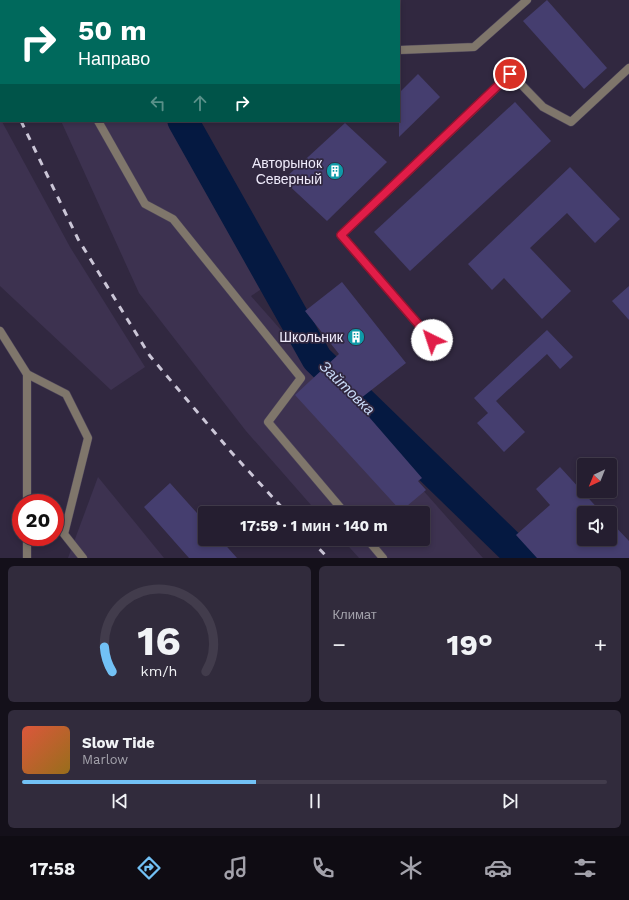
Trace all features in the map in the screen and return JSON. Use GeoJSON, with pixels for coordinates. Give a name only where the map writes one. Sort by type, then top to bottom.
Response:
{"type":"FeatureCollection","features":[{"type":"Feature","properties":{"kind":"street"},"geometry":{"type":"LineString","coordinates":[[400,50],[474,47],[528,0]]}},
{"type":"Feature","properties":{"kind":"street"},"geometry":{"type":"LineString","coordinates":[[442,352],[341,235],[510,74],[543,107],[571,122],[629,68]]}},
{"type":"Feature","properties":{"kind":"street"},"geometry":{"type":"LineString","coordinates":[[99,122],[146,204],[173,219],[301,378],[268,422],[339,506]]}},
{"type":"Feature","properties":{"kind":"street"},"geometry":{"type":"LineString","coordinates":[[0,331],[27,374],[66,394],[88,438],[64,534],[83,558]]}},
{"type":"Feature","properties":{"kind":"street"},"geometry":{"type":"LineString","coordinates":[[27,374],[27,494]]}},
{"type":"Feature","properties":{"kind":"street"},"geometry":{"type":"LineString","coordinates":[[27,546],[27,558]]}},
{"type":"Feature","properties":{"kind":"street"},"geometry":{"type":"LineString","coordinates":[[372,546],[383,558]]}},
{"type":"Feature","properties":{"kind":"shaded area"},"geometry":{"type":"Polygon","coordinates":[[[0,122],[2,122],[70,247],[145,367],[111,390],[0,286],[0,122]]]}},
{"type":"Feature","properties":{"kind":"shaded area"},"geometry":{"type":"Polygon","coordinates":[[[61,122],[167,122],[266,286],[251,296],[483,558],[359,558],[348,546],[430,546],[430,506],[312,506],[246,431],[139,293],[61,122]]]}},
{"type":"Feature","properties":{"kind":"shaded area"},"geometry":{"type":"Polygon","coordinates":[[[98,477],[164,558],[68,558],[98,477]]]}},
{"type":"Feature","properties":{"kind":"building"},"geometry":{"type":"Polygon","coordinates":[[[547,0],[607,68],[584,89],[523,21],[547,0]]]}},
{"type":"Feature","properties":{"kind":"building"},"geometry":{"type":"Polygon","coordinates":[[[418,74],[440,97],[399,137],[400,122],[400,92],[418,74]]]}},
{"type":"Feature","properties":{"kind":"building"},"geometry":{"type":"Polygon","coordinates":[[[515,102],[551,141],[410,271],[374,232],[515,102]]]}},
{"type":"Feature","properties":{"kind":"building","name":"Авторынок Северный"},"geometry":{"type":"Polygon","coordinates":[[[345,123],[387,162],[327,221],[283,180],[345,123]]]}},
{"type":"Feature","properties":{"kind":"building"},"geometry":{"type":"Polygon","coordinates":[[[570,167],[620,219],[595,243],[567,213],[530,248],[571,291],[542,319],[504,278],[492,290],[468,264],[570,167]]]}},
{"type":"Feature","properties":{"kind":"building"},"geometry":{"type":"Polygon","coordinates":[[[342,282],[406,363],[356,402],[422,478],[418,481],[426,490],[407,506],[396,506],[295,395],[339,354],[305,311],[342,282]]]}},
{"type":"Feature","properties":{"kind":"building"},"geometry":{"type":"Polygon","coordinates":[[[629,286],[629,320],[612,301],[629,286]]]}},
{"type":"Feature","properties":{"kind":"building"},"geometry":{"type":"Polygon","coordinates":[[[547,330],[573,357],[560,369],[547,354],[496,401],[525,432],[504,452],[477,423],[488,413],[474,398],[547,330]]]}},
{"type":"Feature","properties":{"kind":"building"},"geometry":{"type":"Polygon","coordinates":[[[560,467],[577,486],[577,498],[588,498],[596,506],[577,506],[577,546],[617,546],[617,528],[629,541],[629,558],[537,558],[516,535],[550,505],[536,489],[560,467]]]}},
{"type":"Feature","properties":{"kind":"building"},"geometry":{"type":"Polygon","coordinates":[[[170,483],[198,514],[198,546],[226,546],[237,558],[189,558],[144,507],[170,483]]]}},
{"type":"Feature","properties":{"kind":"waterway","name":"Зайтовка"},"geometry":{"type":"LineString","coordinates":[[184,122],[317,359],[522,558]]}},
{"type":"Feature","properties":{"kind":"railway"},"geometry":{"type":"LineString","coordinates":[[21,122],[78,239],[150,356],[232,453],[281,506]]}},
{"type":"Feature","properties":{"kind":"railway"},"geometry":{"type":"LineString","coordinates":[[317,546],[328,558]]}},
{"type":"Feature","properties":{"kind":"place","name":"Авторынок Северный"},"geometry":{"type":"Point","coordinates":[335,171]}},
{"type":"Feature","properties":{"kind":"place","name":"Школьник"},"geometry":{"type":"Point","coordinates":[356,337]}},
{"type":"Feature","properties":{"kind":"route"},"geometry":{"type":"LineString","coordinates":[[432,340],[341,235],[510,74]]}}]}
